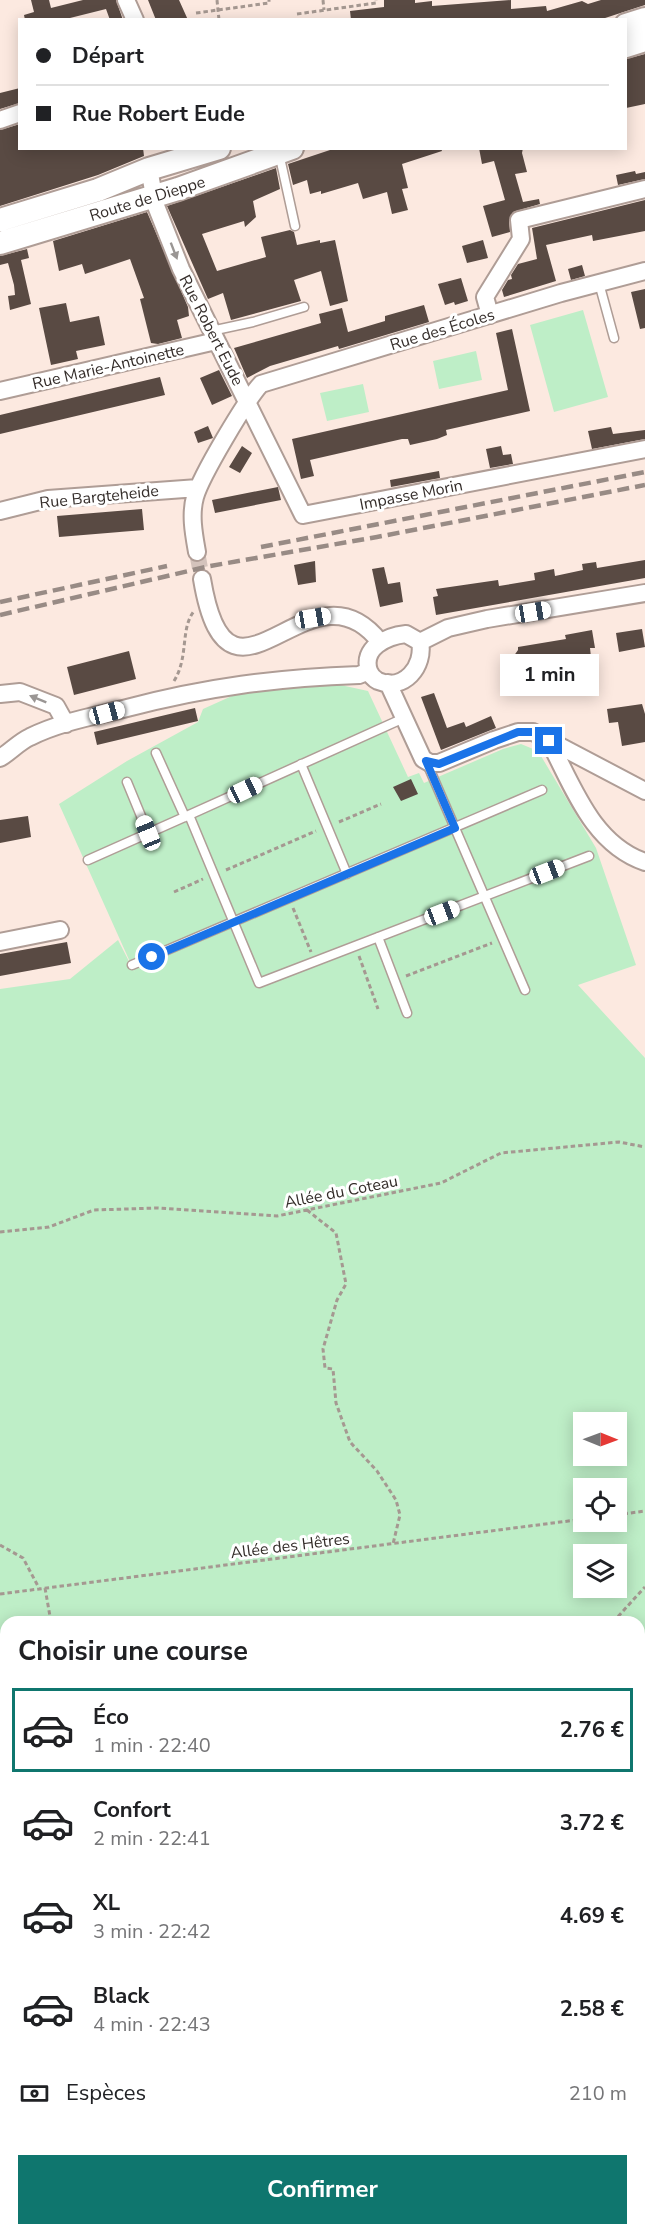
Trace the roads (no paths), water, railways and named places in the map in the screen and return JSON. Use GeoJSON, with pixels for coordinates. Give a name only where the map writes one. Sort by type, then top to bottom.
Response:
{"type":"FeatureCollection","features":[{"type":"Feature","properties":{"kind":"main road"},"geometry":{"type":"LineString","coordinates":[[627,25],[645,19]]}},
{"type":"Feature","properties":{"kind":"main road"},"geometry":{"type":"LineString","coordinates":[[627,46],[645,40]]}},
{"type":"Feature","properties":{"kind":"main road","name":"Route de Dieppe"},"geometry":{"type":"LineString","coordinates":[[0,243],[153,186],[216,150]]}},
{"type":"Feature","properties":{"kind":"main road","name":"Route de Dieppe"},"geometry":{"type":"LineString","coordinates":[[0,220],[102,196],[250,166],[280,150]]}},
{"type":"Feature","properties":{"kind":"street"},"geometry":{"type":"LineString","coordinates":[[127,1],[134,18]]}},
{"type":"Feature","properties":{"kind":"street"},"geometry":{"type":"LineString","coordinates":[[0,120],[18,114]]}},
{"type":"Feature","properties":{"kind":"street","name":"Rue Robert Eude"},"geometry":{"type":"LineString","coordinates":[[153,186],[181,269],[213,336],[248,400],[198,488],[193,514],[197,552]]}},
{"type":"Feature","properties":{"kind":"street"},"geometry":{"type":"LineString","coordinates":[[490,315],[485,297],[521,239],[519,220],[645,189]]}},
{"type":"Feature","properties":{"kind":"street","name":"Rue des Écoles"},"geometry":{"type":"LineString","coordinates":[[248,400],[261,384],[272,379],[645,271]]}},
{"type":"Feature","properties":{"kind":"street","name":"Rue Marie-Antoinette"},"geometry":{"type":"LineString","coordinates":[[0,391],[213,336]]}},
{"type":"Feature","properties":{"kind":"street","name":"Impasse Morin"},"geometry":{"type":"LineString","coordinates":[[248,400],[303,515],[645,449]]}},
{"type":"Feature","properties":{"kind":"street","name":"Rue Bargteheide"},"geometry":{"type":"LineString","coordinates":[[0,511],[48,499],[198,488]]}},
{"type":"Feature","properties":{"kind":"street"},"geometry":{"type":"LineString","coordinates":[[202,579],[206,607],[219,635],[225,642],[242,647],[261,644],[299,622],[326,616],[344,617],[364,625],[380,642]]}},
{"type":"Feature","properties":{"kind":"street"},"geometry":{"type":"LineString","coordinates":[[420,642],[448,628],[488,619],[645,593]]}},
{"type":"Feature","properties":{"kind":"street"},"geometry":{"type":"LineString","coordinates":[[406,634],[420,642],[422,655],[412,674],[401,681],[388,683],[378,681],[369,671],[367,664],[369,656],[380,642],[406,634]]}},
{"type":"Feature","properties":{"kind":"street"},"geometry":{"type":"LineString","coordinates":[[0,759],[29,738],[66,724],[170,697],[235,684],[359,675],[369,671]]}},
{"type":"Feature","properties":{"kind":"street"},"geometry":{"type":"LineString","coordinates":[[388,683],[423,759],[426,761],[439,764],[518,732],[533,732],[645,791]]}},
{"type":"Feature","properties":{"kind":"street"},"geometry":{"type":"LineString","coordinates":[[0,694],[20,692],[56,706],[66,724]]}},
{"type":"Feature","properties":{"kind":"street"},"geometry":{"type":"LineString","coordinates":[[549,741],[591,820],[605,839],[645,862]]}},
{"type":"Feature","properties":{"kind":"street"},"geometry":{"type":"LineString","coordinates":[[0,942],[60,930]]}},
{"type":"Feature","properties":{"kind":"lane"},"geometry":{"type":"LineString","coordinates":[[627,35],[645,29]]}},
{"type":"Feature","properties":{"kind":"lane"},"geometry":{"type":"LineString","coordinates":[[175,179],[280,150],[295,226]]}},
{"type":"Feature","properties":{"kind":"lane"},"geometry":{"type":"LineString","coordinates":[[0,229],[102,196]]}},
{"type":"Feature","properties":{"kind":"lane"},"geometry":{"type":"LineString","coordinates":[[599,283],[614,338]]}},
{"type":"Feature","properties":{"kind":"lane"},"geometry":{"type":"LineString","coordinates":[[213,336],[304,307]]}},
{"type":"Feature","properties":{"kind":"lane"},"geometry":{"type":"LineString","coordinates":[[88,860],[404,717]]}},
{"type":"Feature","properties":{"kind":"lane"},"geometry":{"type":"LineString","coordinates":[[156,753],[214,874],[259,983],[589,856]]}},
{"type":"Feature","properties":{"kind":"lane"},"geometry":{"type":"LineString","coordinates":[[426,761],[525,990]]}},
{"type":"Feature","properties":{"kind":"lane"},"geometry":{"type":"LineString","coordinates":[[301,764],[347,874]]}},
{"type":"Feature","properties":{"kind":"lane"},"geometry":{"type":"LineString","coordinates":[[127,782],[148,833]]}},
{"type":"Feature","properties":{"kind":"lane"},"geometry":{"type":"LineString","coordinates":[[132,965],[542,790]]}},
{"type":"Feature","properties":{"kind":"lane"},"geometry":{"type":"LineString","coordinates":[[378,937],[407,1013]]}},
{"type":"Feature","properties":{"kind":"tunnel"},"geometry":{"type":"LineString","coordinates":[[197,552],[202,579]]}},
{"type":"Feature","properties":{"kind":"railway"},"geometry":{"type":"LineString","coordinates":[[261,547],[645,472]]}},
{"type":"Feature","properties":{"kind":"railway"},"geometry":{"type":"LineString","coordinates":[[0,615],[210,566],[377,537],[645,485]]}},
{"type":"Feature","properties":{"kind":"railway"},"geometry":{"type":"LineString","coordinates":[[0,602],[167,566]]}}]}
